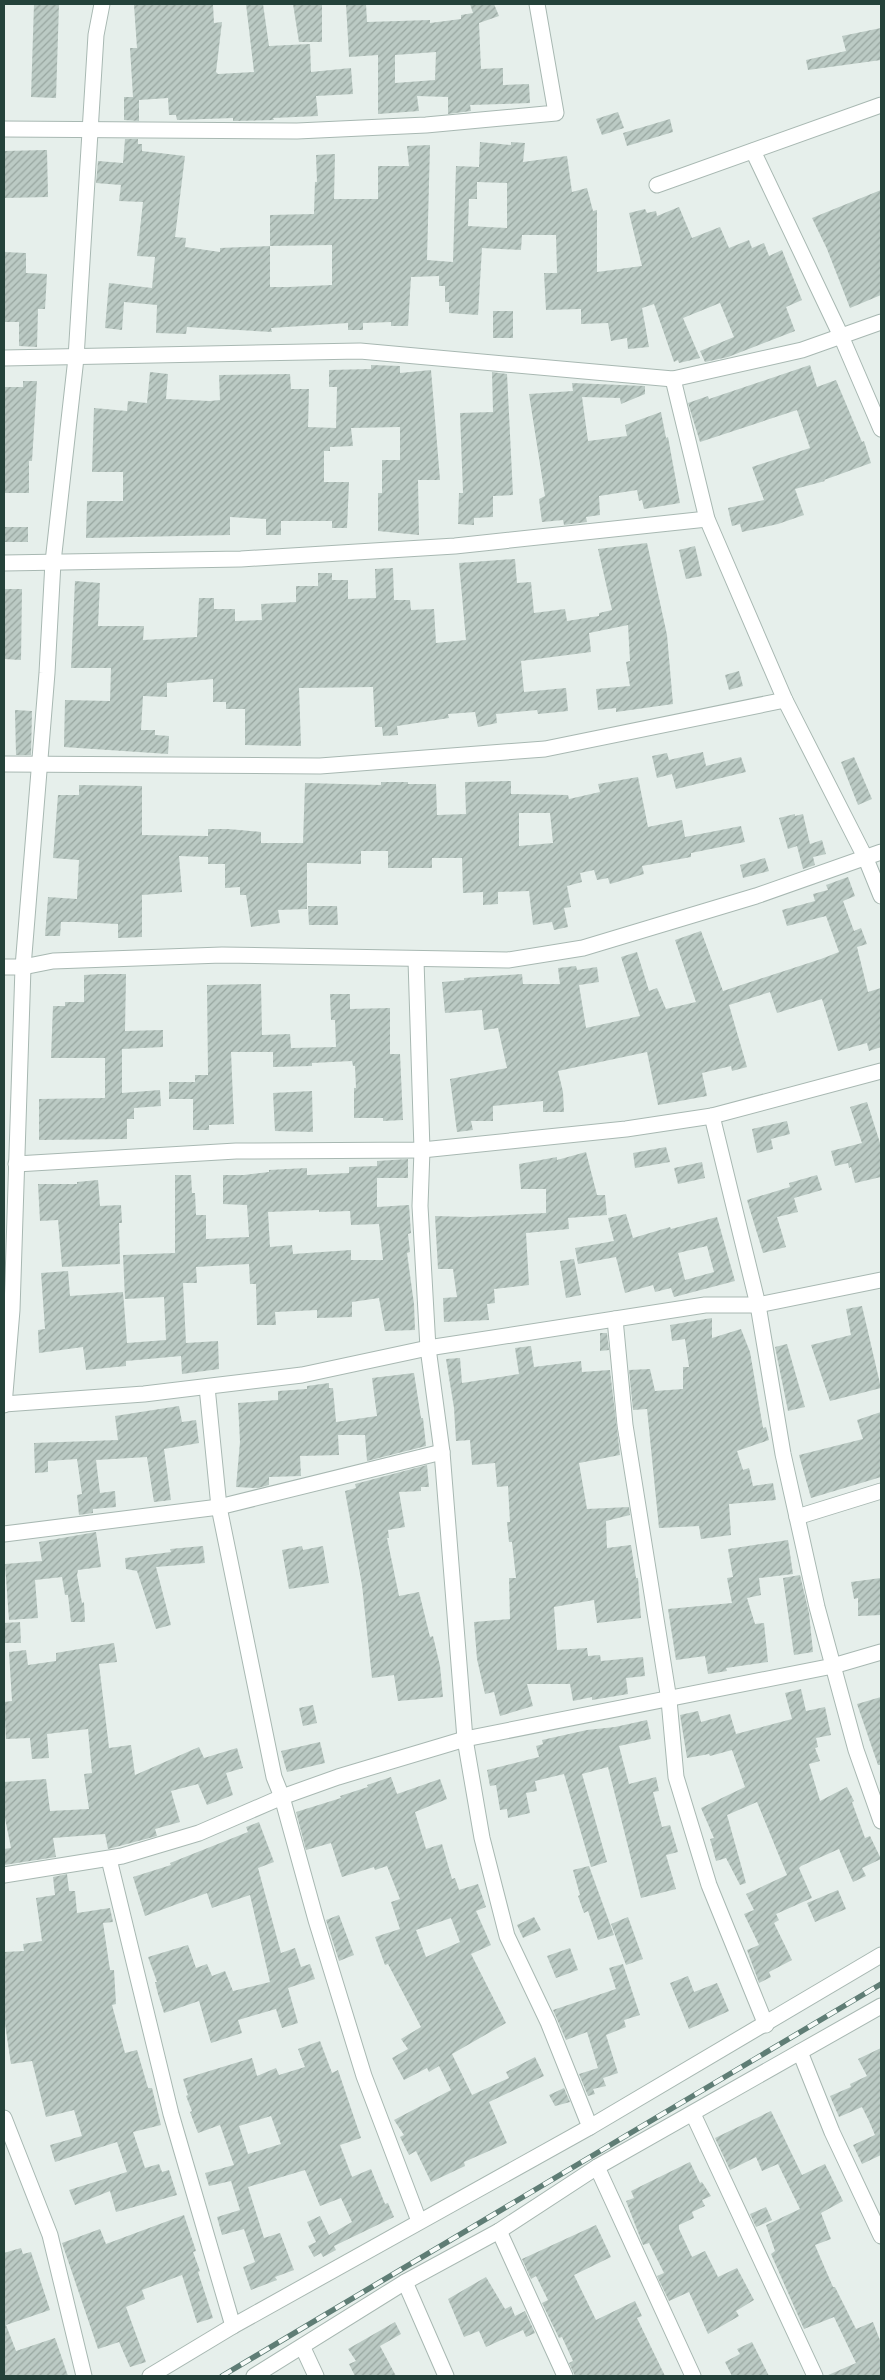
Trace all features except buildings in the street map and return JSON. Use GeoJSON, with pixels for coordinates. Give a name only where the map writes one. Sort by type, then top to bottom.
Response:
{"type":"FeatureCollection","features":[{"type":"Feature","properties":{"kind":"street"},"geometry":{"type":"LineString","coordinates":[[102,4],[96,35],[76,358],[53,562],[47,673],[38,764],[23,966],[16,1164],[4,1404],[144,1394],[302,1375],[428,1348],[705,1305],[758,1305],[881,1280]]}},
{"type":"Feature","properties":{"kind":"street"},"geometry":{"type":"LineString","coordinates":[[4,129],[297,131],[426,125],[556,113],[537,4]]}},
{"type":"Feature","properties":{"kind":"street"},"geometry":{"type":"LineString","coordinates":[[657,185],[881,106]]}},
{"type":"Feature","properties":{"kind":"street"},"geometry":{"type":"LineString","coordinates":[[753,151],[841,336],[881,429]]}},
{"type":"Feature","properties":{"kind":"street"},"geometry":{"type":"LineString","coordinates":[[4,358],[76,358],[360,350],[673,379],[802,350],[881,322]]}},
{"type":"Feature","properties":{"kind":"street"},"geometry":{"type":"LineString","coordinates":[[673,379],[707,520],[786,700],[866,859],[881,896]]}},
{"type":"Feature","properties":{"kind":"street"},"geometry":{"type":"LineString","coordinates":[[4,562],[241,559],[436,547],[707,520]]}},
{"type":"Feature","properties":{"kind":"street"},"geometry":{"type":"LineString","coordinates":[[4,764],[320,766],[545,749],[786,700]]}},
{"type":"Feature","properties":{"kind":"street"},"geometry":{"type":"LineString","coordinates":[[4,967],[53,961],[222,955],[416,960],[440,957],[508,960],[583,948],[756,896],[866,859],[881,852]]}},
{"type":"Feature","properties":{"kind":"street"},"geometry":{"type":"LineString","coordinates":[[416,960],[422,1150],[420,1206],[428,1348],[442,1452],[465,1739],[482,1838],[508,1936],[548,2022],[590,2127]]}},
{"type":"Feature","properties":{"kind":"street"},"geometry":{"type":"LineString","coordinates":[[16,1164],[236,1151],[422,1150],[626,1129],[712,1116],[881,1071]]}},
{"type":"Feature","properties":{"kind":"street"},"geometry":{"type":"LineString","coordinates":[[712,1116],[758,1305],[797,1517],[833,1666],[856,1750],[881,1821]]}},
{"type":"Feature","properties":{"kind":"street"},"geometry":{"type":"LineString","coordinates":[[615,1319],[625,1425],[669,1700],[676,1777],[709,1885],[766,2025]]}},
{"type":"Feature","properties":{"kind":"street"},"geometry":{"type":"LineString","coordinates":[[206,1387],[219,1507],[274,1776],[282,1797],[316,1920],[364,2076],[419,2222]]}},
{"type":"Feature","properties":{"kind":"street"},"geometry":{"type":"LineString","coordinates":[[4,1534],[219,1507],[442,1452]]}},
{"type":"Feature","properties":{"kind":"street"},"geometry":{"type":"LineString","coordinates":[[797,1517],[881,1491]]}},
{"type":"Feature","properties":{"kind":"street"},"geometry":{"type":"LineString","coordinates":[[4,1875],[109,1858],[199,1832],[282,1797],[338,1777],[465,1739],[833,1666],[881,1652]]}},
{"type":"Feature","properties":{"kind":"street"},"geometry":{"type":"LineString","coordinates":[[109,1858],[171,2114],[233,2326]]}},
{"type":"Feature","properties":{"kind":"street"},"geometry":{"type":"LineString","coordinates":[[150,2376],[233,2326],[590,2127],[881,1956]]}},
{"type":"Feature","properties":{"kind":"street"},"geometry":{"type":"LineString","coordinates":[[254,2376],[302,2348],[405,2282],[499,2230],[597,2167],[881,2006]]}},
{"type":"Feature","properties":{"kind":"street"},"geometry":{"type":"LineString","coordinates":[[800,2052],[832,2132],[881,2236]]}},
{"type":"Feature","properties":{"kind":"street"},"geometry":{"type":"LineString","coordinates":[[693,2114],[815,2376]]}},
{"type":"Feature","properties":{"kind":"street"},"geometry":{"type":"LineString","coordinates":[[4,2118],[50,2235],[84,2376]]}},
{"type":"Feature","properties":{"kind":"street"},"geometry":{"type":"LineString","coordinates":[[597,2167],[693,2376]]}},
{"type":"Feature","properties":{"kind":"street"},"geometry":{"type":"LineString","coordinates":[[499,2230],[565,2376]]}},
{"type":"Feature","properties":{"kind":"street"},"geometry":{"type":"LineString","coordinates":[[405,2282],[446,2376]]}},
{"type":"Feature","properties":{"kind":"street"},"geometry":{"type":"LineString","coordinates":[[302,2348],[316,2376]]}},
{"type":"Feature","properties":{"kind":"railway"},"geometry":{"type":"LineString","coordinates":[[222,2376],[881,1984]]}}]}
